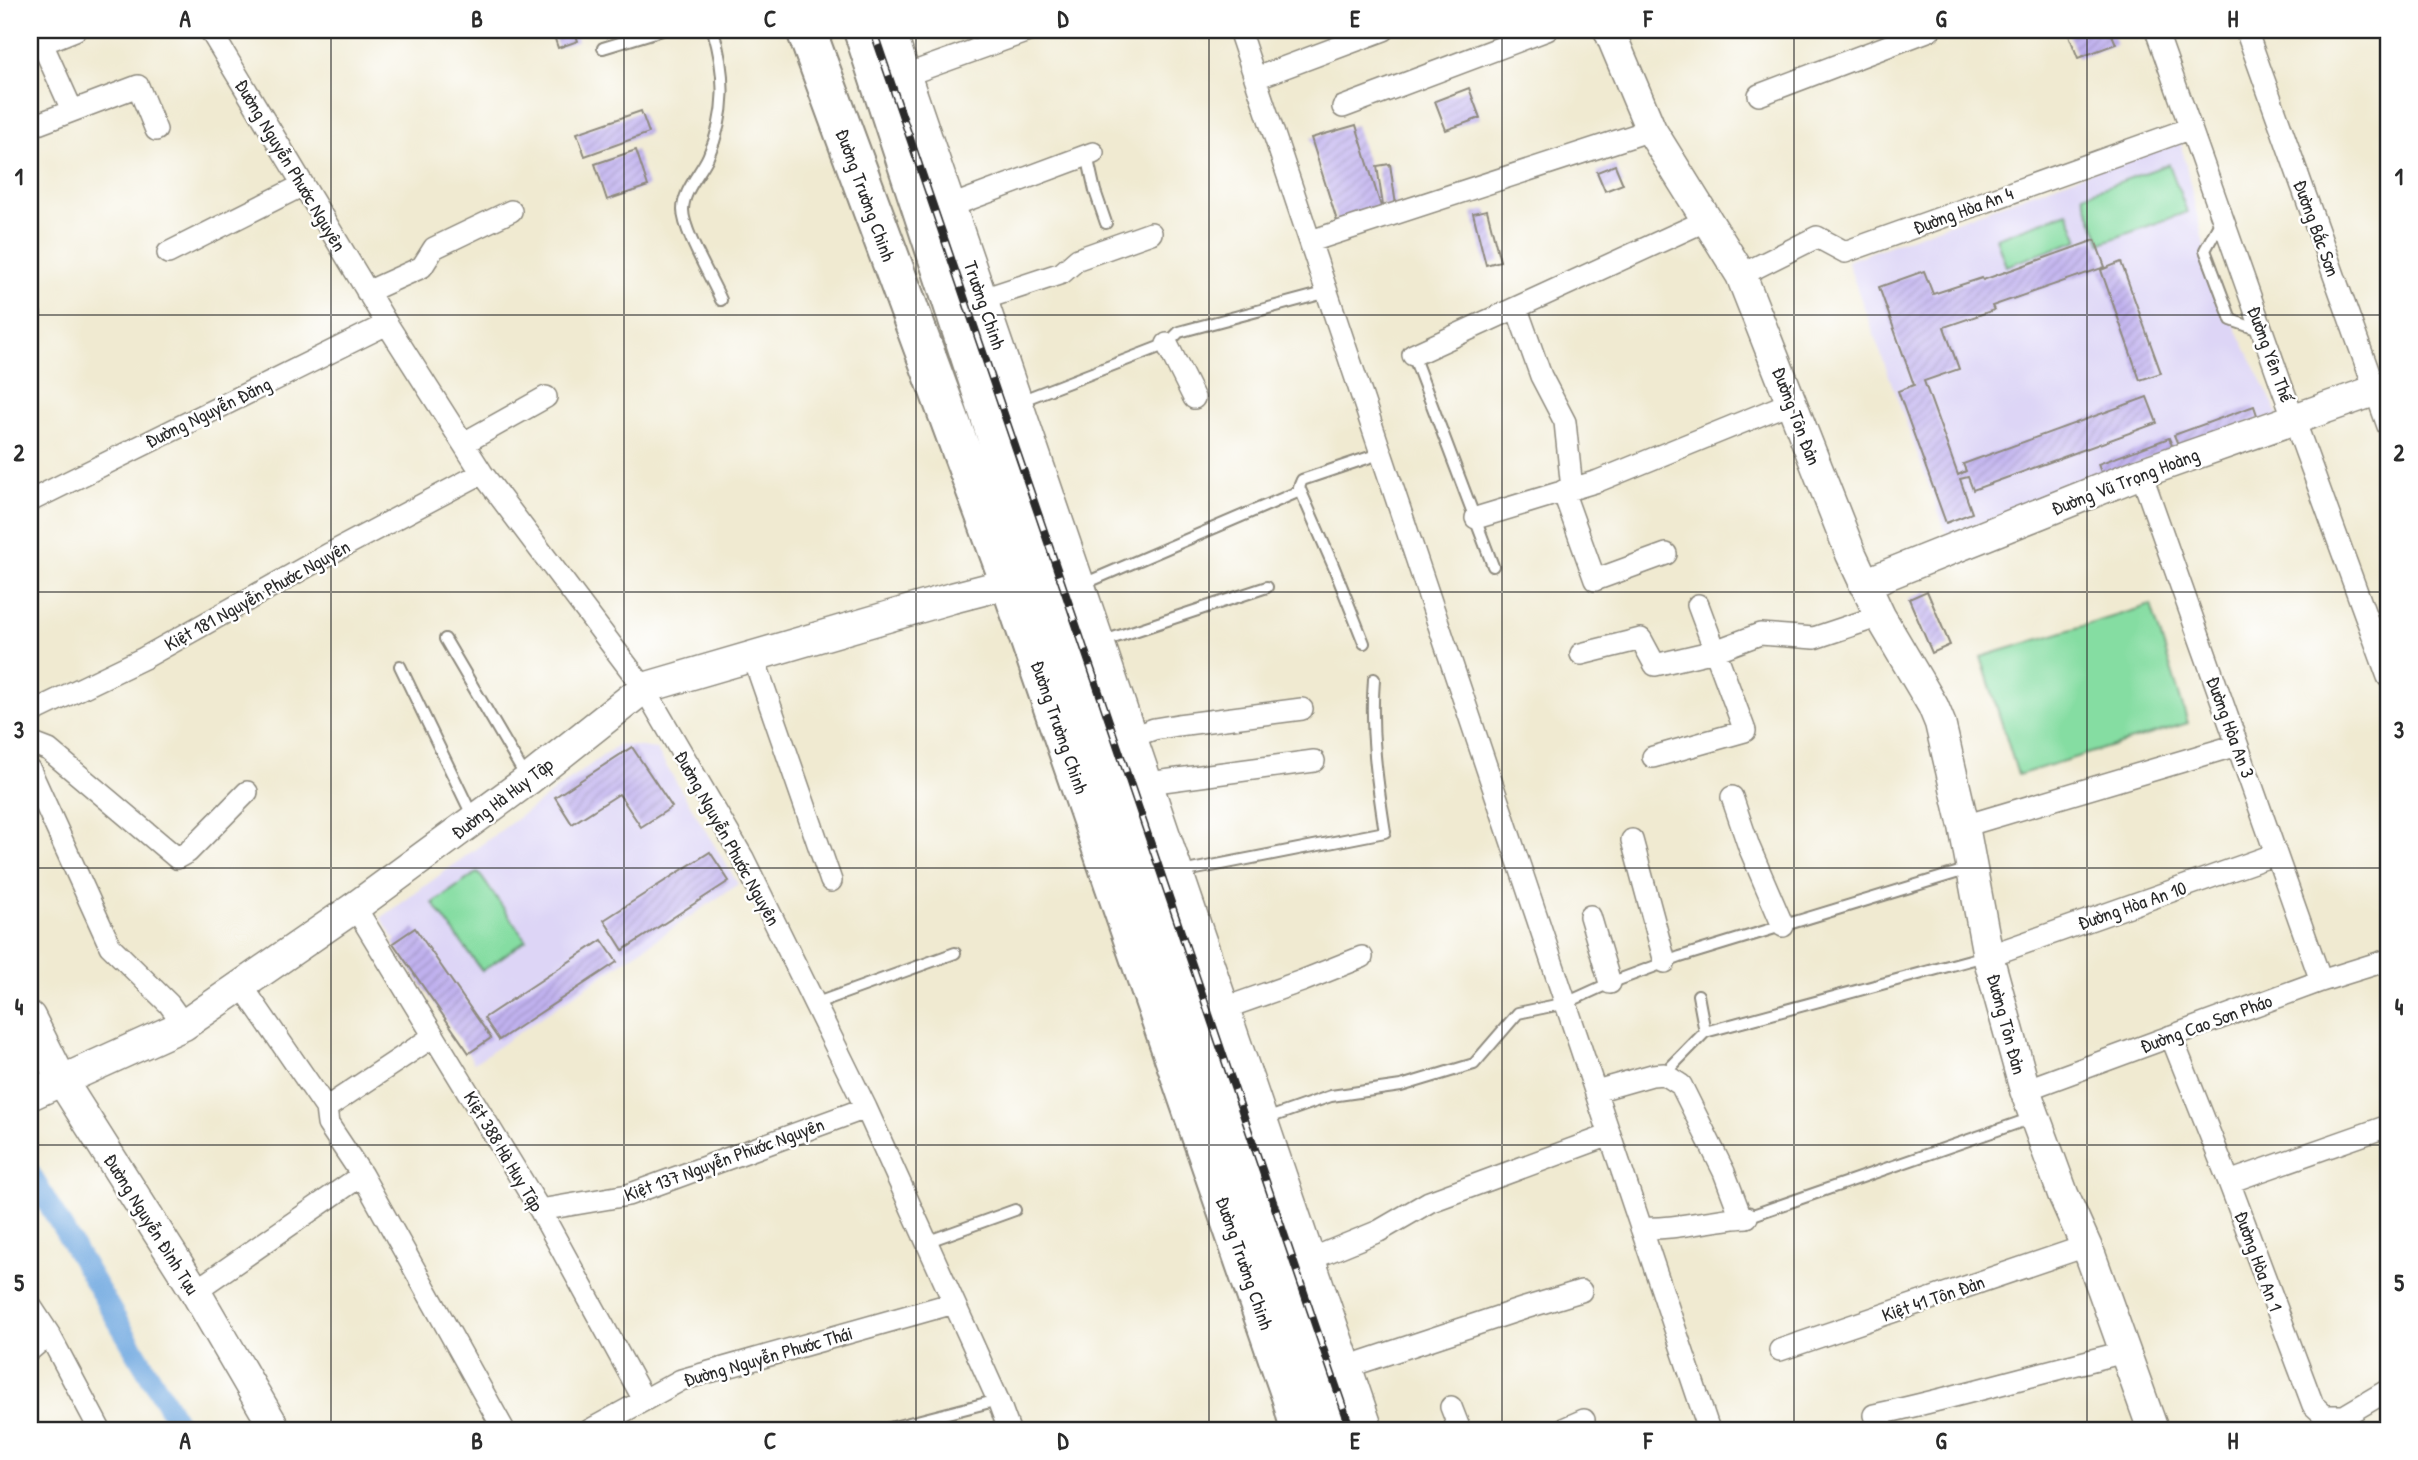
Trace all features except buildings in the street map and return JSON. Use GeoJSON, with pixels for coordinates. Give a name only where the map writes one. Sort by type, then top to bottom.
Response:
{"type":"FeatureCollection","features":[{"type":"Feature","properties":{"kind":"highway","name":"Đường Trường Chinh"},"geometry":{"type":"LineString","coordinates":[[806,30],[1310,1401],[1329,1430]]}},
{"type":"Feature","properties":{"kind":"highway","name":"Đường Trường Chinh"},"geometry":{"type":"LineString","coordinates":[[863,30],[1310,1401]]}},
{"type":"Feature","properties":{"kind":"street"},"geometry":{"type":"LineString","coordinates":[[72,110],[36,40],[75,30]]}},
{"type":"Feature","properties":{"kind":"street","name":"Trường Chinh"},"geometry":{"type":"LineString","coordinates":[[890,30],[1080,583]]}},
{"type":"Feature","properties":{"kind":"street"},"geometry":{"type":"LineString","coordinates":[[906,75],[1031,30]]}},
{"type":"Feature","properties":{"kind":"street"},"geometry":{"type":"LineString","coordinates":[[1239,30],[1709,1430]]}},
{"type":"Feature","properties":{"kind":"street"},"geometry":{"type":"LineString","coordinates":[[1256,78],[1384,30]]}},
{"type":"Feature","properties":{"kind":"street"},"geometry":{"type":"LineString","coordinates":[[1343,107],[1547,30]]}},
{"type":"Feature","properties":{"kind":"street","name":"Đường Tôn Đản"},"geometry":{"type":"LineString","coordinates":[[1609,30],[1651,130],[1741,275],[1864,584],[1940,723],[1964,826],[1988,956],[2030,1104],[2086,1246],[2153,1430]]}},
{"type":"Feature","properties":{"kind":"street"},"geometry":{"type":"LineString","coordinates":[[1759,95],[1930,30]]}},
{"type":"Feature","properties":{"kind":"street","name":"Đường Yên Thế"},"geometry":{"type":"LineString","coordinates":[[2156,30],[2262,331],[2307,414],[2388,677]]}},
{"type":"Feature","properties":{"kind":"street","name":"Đường Bắc Sơn"},"geometry":{"type":"LineString","coordinates":[[2246,30],[2372,392],[2388,426]]}},
{"type":"Feature","properties":{"kind":"street","name":"Đường Nguyễn Phước Nguyên"},"geometry":{"type":"LineString","coordinates":[[218,32],[303,185],[387,324],[482,473],[644,688],[743,858],[866,1108],[998,1400],[1009,1430]]}},
{"type":"Feature","properties":{"kind":"street"},"geometry":{"type":"LineString","coordinates":[[30,127],[138,86],[156,130]]}},
{"type":"Feature","properties":{"kind":"street","name":"Đường Hòa An 4"},"geometry":{"type":"LineString","coordinates":[[1741,275],[1817,237],[1845,252],[2191,128]]}},
{"type":"Feature","properties":{"kind":"street"},"geometry":{"type":"LineString","coordinates":[[1311,242],[1651,130]]}},
{"type":"Feature","properties":{"kind":"street"},"geometry":{"type":"LineString","coordinates":[[951,206],[1090,154]]}},
{"type":"Feature","properties":{"kind":"street"},"geometry":{"type":"LineString","coordinates":[[168,253],[303,185]]}},
{"type":"Feature","properties":{"kind":"street"},"geometry":{"type":"LineString","coordinates":[[367,292],[422,267],[434,248],[511,211]]}},
{"type":"Feature","properties":{"kind":"street"},"geometry":{"type":"LineString","coordinates":[[1413,355],[1707,220]]}},
{"type":"Feature","properties":{"kind":"street"},"geometry":{"type":"LineString","coordinates":[[983,299],[1062,273],[1078,259],[1151,233]]}},
{"type":"Feature","properties":{"kind":"street"},"geometry":{"type":"LineString","coordinates":[[1517,309],[1541,376],[1565,422],[1567,490],[1595,580],[1665,554]]}},
{"type":"Feature","properties":{"kind":"street","name":"Đường Nguyễn Đăng"},"geometry":{"type":"LineString","coordinates":[[30,501],[387,324]]}},
{"type":"Feature","properties":{"kind":"street"},"geometry":{"type":"LineString","coordinates":[[1167,344],[1194,398]]}},
{"type":"Feature","properties":{"kind":"street","name":"Đường Vũ Trọng Hoàng"},"geometry":{"type":"LineString","coordinates":[[1864,584],[2141,473],[2372,392]]}},
{"type":"Feature","properties":{"kind":"street"},"geometry":{"type":"LineString","coordinates":[[464,443],[546,397]]}},
{"type":"Feature","properties":{"kind":"street"},"geometry":{"type":"LineString","coordinates":[[1476,518],[1598,481],[1792,402]]}},
{"type":"Feature","properties":{"kind":"street","name":"Kiệt 181 Nguyễn Phước Nguyên"},"geometry":{"type":"LineString","coordinates":[[30,713],[144,658],[331,553],[482,473]]}},
{"type":"Feature","properties":{"kind":"street","name":"Đường Hòa An 3"},"geometry":{"type":"LineString","coordinates":[[2141,473],[2321,982]]}},
{"type":"Feature","properties":{"kind":"street","name":"Đường Hà Huy Tập"},"geometry":{"type":"LineString","coordinates":[[30,1095],[184,1025],[355,907],[528,780],[644,688],[1010,583]]}},
{"type":"Feature","properties":{"kind":"street","name":"Đường Trường Chinh"},"geometry":{"type":"LineString","coordinates":[[1080,583],[1311,1259],[1310,1401],[1368,1430]]}},
{"type":"Feature","properties":{"kind":"street"},"geometry":{"type":"LineString","coordinates":[[1653,757],[1745,732],[1698,605]]}},
{"type":"Feature","properties":{"kind":"street"},"geometry":{"type":"LineString","coordinates":[[1581,654],[1641,639],[1656,665],[1715,651],[1760,634],[1814,638],[1880,616]]}},
{"type":"Feature","properties":{"kind":"street"},"geometry":{"type":"LineString","coordinates":[[753,656],[831,881]]}},
{"type":"Feature","properties":{"kind":"street"},"geometry":{"type":"LineString","coordinates":[[1132,737],[1154,729],[1178,725],[1302,709]]}},
{"type":"Feature","properties":{"kind":"street"},"geometry":{"type":"LineString","coordinates":[[1964,826],[2237,745]]}},
{"type":"Feature","properties":{"kind":"street"},"geometry":{"type":"LineString","coordinates":[[30,747],[43,746],[49,750],[177,858],[188,852],[247,792]]}},
{"type":"Feature","properties":{"kind":"street"},"geometry":{"type":"LineString","coordinates":[[1147,783],[1314,761]]}},
{"type":"Feature","properties":{"kind":"street"},"geometry":{"type":"LineString","coordinates":[[30,770],[110,946],[169,1004],[184,1025]]}},
{"type":"Feature","properties":{"kind":"street"},"geometry":{"type":"LineString","coordinates":[[1732,797],[1749,847],[1783,926]]}},
{"type":"Feature","properties":{"kind":"street"},"geometry":{"type":"LineString","coordinates":[[1632,840],[1665,962]]}},
{"type":"Feature","properties":{"kind":"street","name":"Đường Hòa An 10"},"geometry":{"type":"LineString","coordinates":[[1988,956],[2276,854]]}},
{"type":"Feature","properties":{"kind":"street","name":"Kiệt 388 Hà Huy Tập"},"geometry":{"type":"LineString","coordinates":[[355,907],[540,1210],[644,1400]]}},
{"type":"Feature","properties":{"kind":"street"},"geometry":{"type":"LineString","coordinates":[[1590,916],[1610,983]]}},
{"type":"Feature","properties":{"kind":"street"},"geometry":{"type":"LineString","coordinates":[[1225,1007],[1362,957]]}},
{"type":"Feature","properties":{"kind":"street","name":"Đường Cao Sơn Pháo"},"geometry":{"type":"LineString","coordinates":[[2030,1104],[2171,1036],[2388,960]]}},
{"type":"Feature","properties":{"kind":"street"},"geometry":{"type":"LineString","coordinates":[[242,986],[326,1108],[328,1124],[362,1175],[504,1430]]}},
{"type":"Feature","properties":{"kind":"street","name":"Đường Nguyễn Đình Tựu"},"geometry":{"type":"LineString","coordinates":[[30,1017],[62,1081],[195,1292],[276,1430]]}},
{"type":"Feature","properties":{"kind":"street"},"geometry":{"type":"LineString","coordinates":[[326,1108],[434,1036]]}},
{"type":"Feature","properties":{"kind":"street","name":"Đường Hòa An 1"},"geometry":{"type":"LineString","coordinates":[[2171,1036],[2309,1395],[2319,1412],[2325,1416],[2344,1416],[2388,1390]]}},
{"type":"Feature","properties":{"kind":"street"},"geometry":{"type":"LineString","coordinates":[[1596,1091],[1664,1074],[1681,1085],[1744,1217],[1658,1229],[1642,1228]]}},
{"type":"Feature","properties":{"kind":"street","name":"Kiệt 137 Nguyễn Phước Nguyên"},"geometry":{"type":"LineString","coordinates":[[540,1210],[628,1195],[866,1108]]}},
{"type":"Feature","properties":{"kind":"street"},"geometry":{"type":"LineString","coordinates":[[2229,1182],[2388,1126]]}},
{"type":"Feature","properties":{"kind":"street"},"geometry":{"type":"LineString","coordinates":[[1311,1259],[1379,1230],[1429,1202],[1610,1135]]}},
{"type":"Feature","properties":{"kind":"street"},"geometry":{"type":"LineString","coordinates":[[195,1292],[362,1175]]}},
{"type":"Feature","properties":{"kind":"street","name":"Kiệt 41 Tôn Đản"},"geometry":{"type":"LineString","coordinates":[[1780,1350],[2086,1246]]}},
{"type":"Feature","properties":{"kind":"street"},"geometry":{"type":"LineString","coordinates":[[1335,1430],[1310,1401],[1525,1308],[1581,1291]]}},
{"type":"Feature","properties":{"kind":"street","name":"Đường Nguyễn Phước Thái"},"geometry":{"type":"LineString","coordinates":[[590,1430],[681,1380],[954,1303]]}},
{"type":"Feature","properties":{"kind":"street"},"geometry":{"type":"LineString","coordinates":[[30,1305],[100,1430]]}},
{"type":"Feature","properties":{"kind":"street"},"geometry":{"type":"LineString","coordinates":[[30,1350],[48,1334]]}},
{"type":"Feature","properties":{"kind":"street"},"geometry":{"type":"LineString","coordinates":[[1880,1430],[1874,1415],[1962,1396],[2012,1379],[2125,1352]]}},
{"type":"Feature","properties":{"kind":"street"},"geometry":{"type":"LineString","coordinates":[[1451,1407],[1460,1430]]}},
{"type":"Feature","properties":{"kind":"street"},"geometry":{"type":"LineString","coordinates":[[1561,1430],[1584,1420]]}},
{"type":"Feature","properties":{"kind":"lane"},"geometry":{"type":"LineString","coordinates":[[713,30],[723,78],[724,102],[708,156],[683,208],[685,224],[721,300]]}},
{"type":"Feature","properties":{"kind":"lane"},"geometry":{"type":"LineString","coordinates":[[603,48],[654,31]]}},
{"type":"Feature","properties":{"kind":"lane"},"geometry":{"type":"LineString","coordinates":[[1090,154],[1095,191],[1106,223]]}},
{"type":"Feature","properties":{"kind":"lane"},"geometry":{"type":"LineString","coordinates":[[1018,401],[1167,344],[1179,332],[1328,292]]}},
{"type":"Feature","properties":{"kind":"lane"},"geometry":{"type":"LineString","coordinates":[[30,304],[36,314],[30,317]]}},
{"type":"Feature","properties":{"kind":"lane"},"geometry":{"type":"LineString","coordinates":[[1413,355],[1493,566]]}},
{"type":"Feature","properties":{"kind":"lane"},"geometry":{"type":"LineString","coordinates":[[1364,643],[1334,565],[1300,491],[1302,480],[1382,453]]}},
{"type":"Feature","properties":{"kind":"lane"},"geometry":{"type":"LineString","coordinates":[[1080,583],[1300,491]]}},
{"type":"Feature","properties":{"kind":"lane"},"geometry":{"type":"LineString","coordinates":[[1101,642],[1267,587]]}},
{"type":"Feature","properties":{"kind":"lane"},"geometry":{"type":"LineString","coordinates":[[445,639],[528,780]]}},
{"type":"Feature","properties":{"kind":"lane"},"geometry":{"type":"LineString","coordinates":[[400,666],[474,819]]}},
{"type":"Feature","properties":{"kind":"lane"},"geometry":{"type":"LineString","coordinates":[[1178,873],[1385,832],[1374,760],[1371,709],[1374,679]]}},
{"type":"Feature","properties":{"kind":"lane"},"geometry":{"type":"LineString","coordinates":[[1263,1120],[1331,1096],[1401,1086],[1474,1064],[1518,1013],[1566,1003],[1665,962],[1972,868]]}},
{"type":"Feature","properties":{"kind":"lane"},"geometry":{"type":"LineString","coordinates":[[814,1003],[955,953]]}},
{"type":"Feature","properties":{"kind":"lane"},"geometry":{"type":"LineString","coordinates":[[1664,1074],[1705,1032],[1988,956]]}},
{"type":"Feature","properties":{"kind":"lane"},"geometry":{"type":"LineString","coordinates":[[1698,995],[1705,1032]]}},
{"type":"Feature","properties":{"kind":"lane"},"geometry":{"type":"LineString","coordinates":[[1744,1217],[2030,1104]]}},
{"type":"Feature","properties":{"kind":"lane"},"geometry":{"type":"LineString","coordinates":[[926,1242],[1015,1210]]}},
{"type":"Feature","properties":{"kind":"lane"},"geometry":{"type":"LineString","coordinates":[[882,1430],[998,1400]]}},
{"type":"Feature","properties":{"kind":"shaded area"},"geometry":{"type":"Polygon","coordinates":[[[2180,139],[2205,250],[2229,314],[2279,416],[1947,535],[1847,261],[2180,139]]]}},
{"type":"Feature","properties":{"kind":"shaded area"},"geometry":{"type":"Polygon","coordinates":[[[619,744],[656,749],[738,884],[474,1063],[381,918],[619,744]]]}},
{"type":"Feature","properties":{"kind":"green space"},"geometry":{"type":"Polygon","coordinates":[[[2169,164],[2187,212],[2101,243],[2083,195],[2169,164]]]}},
{"type":"Feature","properties":{"kind":"green space"},"geometry":{"type":"Polygon","coordinates":[[[2068,212],[2079,240],[2006,266],[1996,238],[2068,212]]]}},
{"type":"Feature","properties":{"kind":"green space"},"geometry":{"type":"Polygon","coordinates":[[[2151,605],[2188,723],[2018,775],[1981,657],[2151,605]]]}},
{"type":"Feature","properties":{"kind":"green space"},"geometry":{"type":"Polygon","coordinates":[[[478,872],[526,940],[482,971],[433,903],[478,872]]]}},
{"type":"Feature","properties":{"kind":"waterway"},"geometry":{"type":"LineString","coordinates":[[30,1173],[182,1430]]}},
{"type":"Feature","properties":{"kind":"railway"},"geometry":{"type":"LineString","coordinates":[[873,30],[1351,1430]]}}]}
